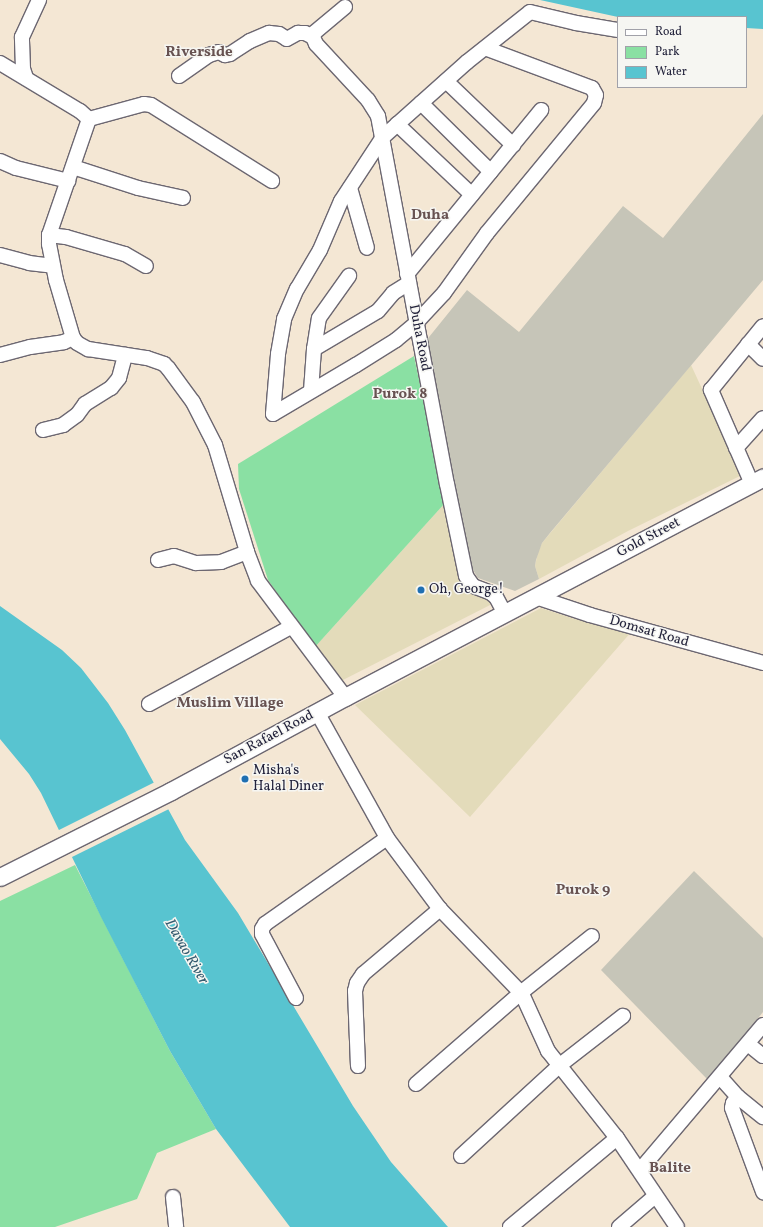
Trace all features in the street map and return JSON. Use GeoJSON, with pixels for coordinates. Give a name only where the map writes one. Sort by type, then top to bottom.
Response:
{"type":"FeatureCollection","features":[{"type":"Feature","properties":{"kind":"main road","name":"Gold Street"},"geometry":{"type":"LineString","coordinates":[[536,597],[757,481]]}},
{"type":"Feature","properties":{"kind":"main road","name":"San Rafael Road"},"geometry":{"type":"LineString","coordinates":[[0,877],[171,791],[317,712],[536,597]]}},
{"type":"Feature","properties":{"kind":"street"},"geometry":{"type":"LineString","coordinates":[[26,78],[23,69],[22,37],[39,0]]}},
{"type":"Feature","properties":{"kind":"street"},"geometry":{"type":"LineString","coordinates":[[179,76],[209,55],[218,52],[225,55],[230,54],[250,41],[269,33],[279,34],[287,39],[298,33],[305,33],[313,37],[314,33],[345,7]]}},
{"type":"Feature","properties":{"kind":"street"},"geometry":{"type":"LineString","coordinates":[[485,48],[592,88],[596,95],[596,100],[488,233],[444,292],[416,323],[396,340],[273,414],[278,354],[284,319],[297,289],[320,250],[341,201],[383,137],[446,81],[485,48],[530,12],[576,23],[617,30]]}},
{"type":"Feature","properties":{"kind":"street","name":"Duha Road"},"geometry":{"type":"LineString","coordinates":[[313,37],[316,44],[372,104],[378,116],[416,323],[466,576],[473,586],[496,597],[506,614]]}},
{"type":"Feature","properties":{"kind":"street"},"geometry":{"type":"LineString","coordinates":[[0,63],[80,111],[89,119]]}},
{"type":"Feature","properties":{"kind":"street"},"geometry":{"type":"LineString","coordinates":[[446,81],[513,145]]}},
{"type":"Feature","properties":{"kind":"street"},"geometry":{"type":"LineString","coordinates":[[421,103],[491,172]]}},
{"type":"Feature","properties":{"kind":"street"},"geometry":{"type":"LineString","coordinates":[[89,119],[144,104],[151,105],[272,181]]}},
{"type":"Feature","properties":{"kind":"street"},"geometry":{"type":"LineString","coordinates":[[314,349],[378,311],[393,293],[408,279],[472,195],[541,110]]}},
{"type":"Feature","properties":{"kind":"street"},"geometry":{"type":"LineString","coordinates":[[89,119],[49,235],[54,266],[73,338],[77,343],[88,348],[147,358],[164,364],[192,402],[215,445],[247,552],[258,581],[344,698]]}},
{"type":"Feature","properties":{"kind":"street"},"geometry":{"type":"LineString","coordinates":[[397,124],[472,195]]}},
{"type":"Feature","properties":{"kind":"street"},"geometry":{"type":"LineString","coordinates":[[0,161],[16,168],[68,181]]}},
{"type":"Feature","properties":{"kind":"street"},"geometry":{"type":"LineString","coordinates":[[73,167],[138,188],[182,198]]}},
{"type":"Feature","properties":{"kind":"street"},"geometry":{"type":"LineString","coordinates":[[350,188],[367,248]]}},
{"type":"Feature","properties":{"kind":"street"},"geometry":{"type":"LineString","coordinates":[[49,235],[66,237],[125,254],[146,266]]}},
{"type":"Feature","properties":{"kind":"street"},"geometry":{"type":"LineString","coordinates":[[0,255],[29,263],[54,266]]}},
{"type":"Feature","properties":{"kind":"street"},"geometry":{"type":"LineString","coordinates":[[311,391],[314,349],[319,318],[349,276]]}},
{"type":"Feature","properties":{"kind":"street"},"geometry":{"type":"LineString","coordinates":[[757,481],[736,448],[711,390],[763,326]]}},
{"type":"Feature","properties":{"kind":"street"},"geometry":{"type":"LineString","coordinates":[[0,355],[30,346],[64,342],[73,338]]}},
{"type":"Feature","properties":{"kind":"street"},"geometry":{"type":"LineString","coordinates":[[748,344],[763,358]]}},
{"type":"Feature","properties":{"kind":"street"},"geometry":{"type":"LineString","coordinates":[[44,430],[63,425],[77,415],[85,404],[111,388],[118,378],[125,355]]}},
{"type":"Feature","properties":{"kind":"street"},"geometry":{"type":"LineString","coordinates":[[736,448],[763,418]]}},
{"type":"Feature","properties":{"kind":"street"},"geometry":{"type":"LineString","coordinates":[[158,560],[174,556],[196,563],[221,562],[247,552]]}},
{"type":"Feature","properties":{"kind":"street","name":"Domsat Road"},"geometry":{"type":"LineString","coordinates":[[536,597],[590,615],[763,664]]}},
{"type":"Feature","properties":{"kind":"street"},"geometry":{"type":"LineString","coordinates":[[149,704],[291,627]]}},
{"type":"Feature","properties":{"kind":"street"},"geometry":{"type":"LineString","coordinates":[[317,712],[387,838],[440,909],[522,994],[548,1051],[617,1138],[640,1170],[670,1224]]}},
{"type":"Feature","properties":{"kind":"street"},"geometry":{"type":"LineString","coordinates":[[296,998],[262,934],[262,929],[265,924],[387,838]]}},
{"type":"Feature","properties":{"kind":"street"},"geometry":{"type":"LineString","coordinates":[[358,1066],[355,992],[357,983],[363,974],[440,909]]}},
{"type":"Feature","properties":{"kind":"street"},"geometry":{"type":"LineString","coordinates":[[416,1084],[592,936]]}},
{"type":"Feature","properties":{"kind":"street"},"geometry":{"type":"LineString","coordinates":[[461,1156],[560,1065],[623,1016]]}},
{"type":"Feature","properties":{"kind":"street"},"geometry":{"type":"LineString","coordinates":[[640,1170],[763,1025]]}},
{"type":"Feature","properties":{"kind":"street"},"geometry":{"type":"LineString","coordinates":[[748,1044],[763,1056]]}},
{"type":"Feature","properties":{"kind":"street"},"geometry":{"type":"LineString","coordinates":[[720,1077],[738,1097],[763,1117]]}},
{"type":"Feature","properties":{"kind":"street"},"geometry":{"type":"LineString","coordinates":[[738,1097],[733,1103],[732,1108],[763,1192]]}},
{"type":"Feature","properties":{"kind":"street"},"geometry":{"type":"LineString","coordinates":[[510,1227],[617,1138]]}},
{"type":"Feature","properties":{"kind":"street"},"geometry":{"type":"LineString","coordinates":[[619,1227],[655,1196]]}},
{"type":"Feature","properties":{"kind":"street"},"geometry":{"type":"LineString","coordinates":[[173,1197],[176,1227]]}},
{"type":"Feature","properties":{"kind":"shaded area"},"geometry":{"type":"Polygon","coordinates":[[[763,114],[763,280],[542,543],[535,566],[539,579],[515,591],[478,578],[473,570],[425,342],[467,290],[519,332],[623,206],[663,238],[763,114]]]}},
{"type":"Feature","properties":{"kind":"shaded area"},"geometry":{"type":"Polygon","coordinates":[[[691,365],[742,475],[628,531],[539,579],[535,566],[538,552],[542,543],[691,365]]]}},
{"type":"Feature","properties":{"kind":"shaded area","name":"Oh, George!"},"geometry":{"type":"Polygon","coordinates":[[[445,503],[464,586],[485,593],[494,603],[341,681],[315,647],[445,503]]]}},
{"type":"Feature","properties":{"kind":"shaded area"},"geometry":{"type":"Polygon","coordinates":[[[541,608],[575,619],[632,631],[470,817],[355,705],[541,608]]]}},
{"type":"Feature","properties":{"kind":"shaded area"},"geometry":{"type":"Polygon","coordinates":[[[694,871],[763,938],[763,1012],[708,1080],[601,970],[694,871]]]}},
{"type":"Feature","properties":{"kind":"green space"},"geometry":{"type":"Polygon","coordinates":[[[414,356],[445,503],[315,647],[268,580],[239,489],[238,464],[414,356]]]}},
{"type":"Feature","properties":{"kind":"green space"},"geometry":{"type":"Polygon","coordinates":[[[75,865],[170,1051],[216,1129],[157,1153],[137,1199],[55,1227],[0,1227],[0,901],[75,865]]]}},
{"type":"Feature","properties":{"kind":"water"},"geometry":{"type":"Polygon","coordinates":[[[540,0],[763,0],[763,29],[747,28],[747,16],[617,17],[540,0]]]}},
{"type":"Feature","properties":{"kind":"water","name":"Davao River"},"geometry":{"type":"Polygon","coordinates":[[[0,606],[62,650],[81,668],[108,703],[125,730],[185,840],[238,913],[353,1106],[391,1162],[448,1227],[290,1227],[216,1129],[170,1051],[101,917],[41,793],[29,774],[0,739],[0,606]]]}},
{"type":"Feature","properties":{"kind":"pier"},"geometry":{"type":"Polygon","coordinates":[[[155,782],[169,809],[70,858],[57,831],[155,782]]]}},
{"type":"Feature","properties":{"kind":"place","name":"Oh, George!"},"geometry":{"type":"Point","coordinates":[421,590]}},
{"type":"Feature","properties":{"kind":"place","name":"Misha's Halal Diner"},"geometry":{"type":"Point","coordinates":[245,779]}},
{"type":"Feature","properties":{"kind":"district","name":"Riverside"},"geometry":{"type":"Point","coordinates":[199,53]}},
{"type":"Feature","properties":{"kind":"district","name":"Duha"},"geometry":{"type":"Point","coordinates":[430,216]}},
{"type":"Feature","properties":{"kind":"district","name":"Purok 8"},"geometry":{"type":"Point","coordinates":[400,395]}},
{"type":"Feature","properties":{"kind":"district","name":"Muslim Village"},"geometry":{"type":"Point","coordinates":[230,704]}},
{"type":"Feature","properties":{"kind":"district","name":"Purok 9"},"geometry":{"type":"Point","coordinates":[583,891]}},
{"type":"Feature","properties":{"kind":"district","name":"Balite"},"geometry":{"type":"Point","coordinates":[670,1169]}}]}
